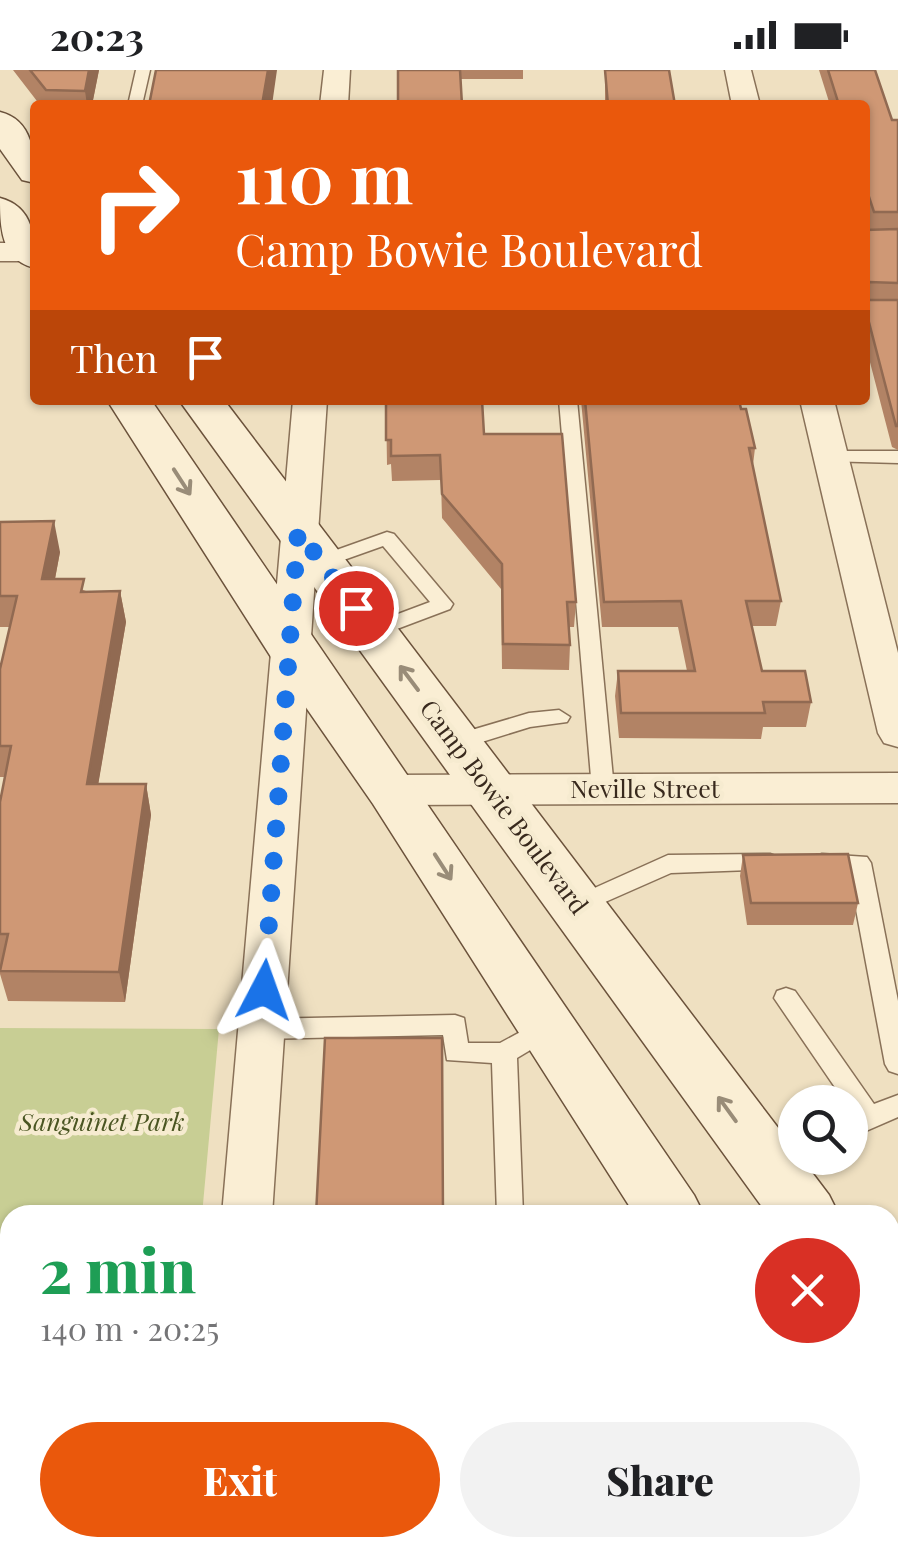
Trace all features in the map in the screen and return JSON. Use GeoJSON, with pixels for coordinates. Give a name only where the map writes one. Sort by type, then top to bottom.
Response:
{"type":"FeatureCollection","features":[{"type":"Feature","properties":{"kind":"main road"},"geometry":{"type":"LineString","coordinates":[[0,210],[26,253]]}},
{"type":"Feature","properties":{"kind":"main road"},"geometry":{"type":"LineString","coordinates":[[132,405],[289,645],[392,790],[526,1040],[662,1205]]}},
{"type":"Feature","properties":{"kind":"main road","name":"Camp Bowie Boulevard"},"geometry":{"type":"LineString","coordinates":[[205,405],[578,904],[778,1155]]}},
{"type":"Feature","properties":{"kind":"main road","name":"Camp Bowie Boulevard"},"geometry":{"type":"LineString","coordinates":[[789,1175],[802,1205]]}},
{"type":"Feature","properties":{"kind":"street"},"geometry":{"type":"LineString","coordinates":[[334,100],[337,70]]}},
{"type":"Feature","properties":{"kind":"street"},"geometry":{"type":"LineString","coordinates":[[738,70],[745,100]]}},
{"type":"Feature","properties":{"kind":"street"},"geometry":{"type":"LineString","coordinates":[[248,1205],[289,645],[310,547],[310,405]]}},
{"type":"Feature","properties":{"kind":"street"},"geometry":{"type":"LineString","coordinates":[[818,405],[830,457],[886,637],[898,734]]}},
{"type":"Feature","properties":{"kind":"street","name":"Neville Street"},"geometry":{"type":"LineString","coordinates":[[392,790],[898,788]]}},
{"type":"Feature","properties":{"kind":"lane"},"geometry":{"type":"LineString","coordinates":[[137,100],[143,70]]}},
{"type":"Feature","properties":{"kind":"lane"},"geometry":{"type":"LineString","coordinates":[[568,405],[603,790]]}},
{"type":"Feature","properties":{"kind":"lane"},"geometry":{"type":"LineString","coordinates":[[830,457],[898,457]]}},
{"type":"Feature","properties":{"kind":"lane"},"geometry":{"type":"LineString","coordinates":[[310,547],[387,538],[444,604],[374,631]]}},
{"type":"Feature","properties":{"kind":"lane"},"geometry":{"type":"LineString","coordinates":[[456,742],[528,720],[559,717]]}},
{"type":"Feature","properties":{"kind":"lane"},"geometry":{"type":"LineString","coordinates":[[578,904],[668,864],[859,863],[898,1064]]}},
{"type":"Feature","properties":{"kind":"lane"},"geometry":{"type":"LineString","coordinates":[[786,998],[838,1085]]}},
{"type":"Feature","properties":{"kind":"lane"},"geometry":{"type":"LineString","coordinates":[[260,1029],[455,1026],[456,1053],[526,1040],[511,1205]]}},
{"type":"Feature","properties":{"kind":"lane"},"geometry":{"type":"LineString","coordinates":[[868,1119],[898,1106]]}},
{"type":"Feature","properties":{"kind":"green space","name":"Sanguinet Park"},"geometry":{"type":"Polygon","coordinates":[[[0,1028],[219,1029],[203,1205],[0,1205],[0,1028]]]}},
{"type":"Feature","properties":{"kind":"building"},"geometry":{"type":"Polygon","coordinates":[[[30,70],[89,70],[85,91],[46,90],[30,70]]]}},
{"type":"Feature","properties":{"kind":"building"},"geometry":{"type":"Polygon","coordinates":[[[156,70],[268,70],[263,100],[150,100],[156,70]]]}},
{"type":"Feature","properties":{"kind":"building"},"geometry":{"type":"Polygon","coordinates":[[[398,70],[460,70],[462,100],[398,100],[398,70]]]}},
{"type":"Feature","properties":{"kind":"building"},"geometry":{"type":"Polygon","coordinates":[[[605,70],[669,70],[674,100],[608,100],[605,70]]]}},
{"type":"Feature","properties":{"kind":"building"},"geometry":{"type":"Polygon","coordinates":[[[828,70],[875,70],[892,120],[898,120],[898,212],[874,212],[870,200],[870,100],[837,100],[828,70]]]}},
{"type":"Feature","properties":{"kind":"building"},"geometry":{"type":"Polygon","coordinates":[[[898,229],[898,283],[870,282],[870,230],[898,229]]]}},
{"type":"Feature","properties":{"kind":"building"},"geometry":{"type":"Polygon","coordinates":[[[870,300],[898,300],[896,426],[870,326],[870,300]]]}},
{"type":"Feature","properties":{"kind":"building"},"geometry":{"type":"Polygon","coordinates":[[[386,405],[482,405],[484,434],[562,434],[576,602],[567,602],[570,645],[503,644],[502,564],[442,494],[440,455],[391,456],[391,440],[386,440],[386,405]]]}},
{"type":"Feature","properties":{"kind":"building"},"geometry":{"type":"Polygon","coordinates":[[[585,405],[740,405],[746,409],[755,448],[749,448],[781,601],[746,601],[762,671],[805,671],[811,702],[763,702],[765,713],[621,713],[618,671],[695,671],[681,601],[604,602],[585,405]]]}},
{"type":"Feature","properties":{"kind":"building"},"geometry":{"type":"Polygon","coordinates":[[[54,521],[42,579],[84,579],[81,592],[120,591],[87,784],[146,784],[119,972],[0,971],[8,934],[0,934],[0,802],[11,746],[0,746],[0,669],[17,596],[0,596],[0,522],[54,521]]]}},
{"type":"Feature","properties":{"kind":"building"},"geometry":{"type":"Polygon","coordinates":[[[848,854],[858,903],[751,903],[743,855],[848,854]]]}},
{"type":"Feature","properties":{"kind":"building"},"geometry":{"type":"Polygon","coordinates":[[[325,1038],[442,1038],[443,1205],[317,1205],[325,1038]]]}},
{"type":"Feature","properties":{"kind":"route"},"geometry":{"type":"LineString","coordinates":[[264,990],[298,531],[356,608]]}}]}
